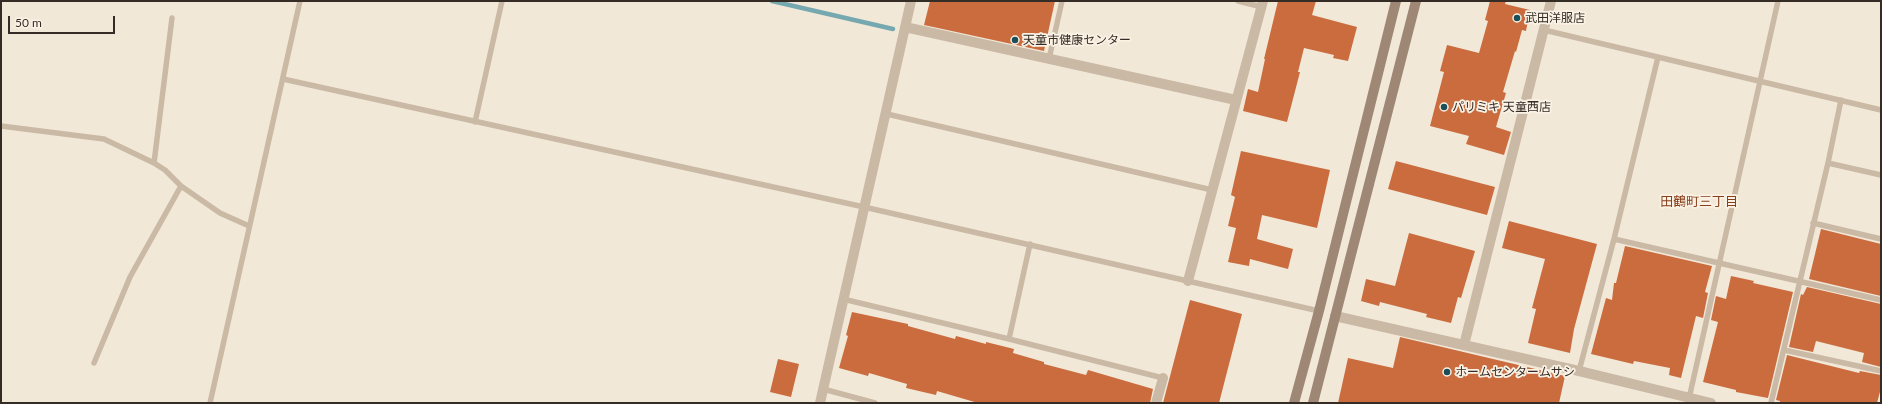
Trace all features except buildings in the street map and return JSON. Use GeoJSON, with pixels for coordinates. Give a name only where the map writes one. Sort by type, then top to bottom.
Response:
{"type":"FeatureCollection","features":[{"type":"Feature","properties":{"kind":"street"},"geometry":{"type":"LineString","coordinates":[[820,403],[864,207],[887,114],[911,1]]}},
{"type":"Feature","properties":{"kind":"street"},"geometry":{"type":"LineString","coordinates":[[1294,403],[1319,311],[1396,1]]}},
{"type":"Feature","properties":{"kind":"street"},"geometry":{"type":"LineString","coordinates":[[1313,403],[1416,1]]}},
{"type":"Feature","properties":{"kind":"street"},"geometry":{"type":"LineString","coordinates":[[1464,345],[1551,1]]}},
{"type":"Feature","properties":{"kind":"street"},"geometry":{"type":"LineString","coordinates":[[1188,281],[1263,4]]}},
{"type":"Feature","properties":{"kind":"street"},"geometry":{"type":"LineString","coordinates":[[905,27],[1236,100]]}},
{"type":"Feature","properties":{"kind":"street"},"geometry":{"type":"LineString","coordinates":[[1335,316],[1579,371],[1689,400],[1712,403]]}},
{"type":"Feature","properties":{"kind":"street"},"geometry":{"type":"LineString","coordinates":[[1156,403],[1163,378]]}},
{"type":"Feature","properties":{"kind":"lane"},"geometry":{"type":"LineString","coordinates":[[210,403],[300,1]]}},
{"type":"Feature","properties":{"kind":"lane"},"geometry":{"type":"LineString","coordinates":[[475,122],[502,1]]}},
{"type":"Feature","properties":{"kind":"lane"},"geometry":{"type":"LineString","coordinates":[[1049,59],[1062,1]]}},
{"type":"Feature","properties":{"kind":"lane"},"geometry":{"type":"LineString","coordinates":[[1238,1],[1263,4]]}},
{"type":"Feature","properties":{"kind":"lane"},"geometry":{"type":"LineString","coordinates":[[1689,400],[1778,1]]}},
{"type":"Feature","properties":{"kind":"lane"},"geometry":{"type":"LineString","coordinates":[[154,163],[172,18]]}},
{"type":"Feature","properties":{"kind":"lane"},"geometry":{"type":"LineString","coordinates":[[1544,30],[1760,80],[1881,110]]}},
{"type":"Feature","properties":{"kind":"lane"},"geometry":{"type":"LineString","coordinates":[[1579,371],[1614,239],[1658,57]]}},
{"type":"Feature","properties":{"kind":"lane"},"geometry":{"type":"LineString","coordinates":[[283,79],[1030,244],[1319,311]]}},
{"type":"Feature","properties":{"kind":"lane"},"geometry":{"type":"LineString","coordinates":[[1771,403],[1828,163],[1841,100]]}},
{"type":"Feature","properties":{"kind":"lane"},"geometry":{"type":"LineString","coordinates":[[887,114],[1212,190]]}},
{"type":"Feature","properties":{"kind":"lane"},"geometry":{"type":"LineString","coordinates":[[1,126],[104,139],[154,163],[165,170],[180,186],[220,213],[249,226]]}},
{"type":"Feature","properties":{"kind":"lane"},"geometry":{"type":"LineString","coordinates":[[1828,163],[1881,176]]}},
{"type":"Feature","properties":{"kind":"lane"},"geometry":{"type":"LineString","coordinates":[[94,363],[130,277],[180,186]]}},
{"type":"Feature","properties":{"kind":"lane"},"geometry":{"type":"LineString","coordinates":[[1813,223],[1881,239]]}},
{"type":"Feature","properties":{"kind":"lane"},"geometry":{"type":"LineString","coordinates":[[1614,239],[1881,300]]}},
{"type":"Feature","properties":{"kind":"lane"},"geometry":{"type":"LineString","coordinates":[[1010,339],[1030,244]]}},
{"type":"Feature","properties":{"kind":"lane"},"geometry":{"type":"LineString","coordinates":[[843,299],[1163,378]]}},
{"type":"Feature","properties":{"kind":"lane"},"geometry":{"type":"LineString","coordinates":[[1784,350],[1881,372]]}},
{"type":"Feature","properties":{"kind":"lane"},"geometry":{"type":"LineString","coordinates":[[823,389],[875,403]]}},
{"type":"Feature","properties":{"kind":"waterway"},"geometry":{"type":"LineString","coordinates":[[772,1],[893,29]]}},
{"type":"Feature","properties":{"kind":"place","name":"武田洋服店"},"geometry":{"type":"Point","coordinates":[1517,18]}},
{"type":"Feature","properties":{"kind":"place","name":"天童市健康センター"},"geometry":{"type":"Point","coordinates":[1015,40]}},
{"type":"Feature","properties":{"kind":"place","name":"パリミキ 天童西店"},"geometry":{"type":"Point","coordinates":[1444,107]}},
{"type":"Feature","properties":{"kind":"place","name":"ホームセンタームサシ"},"geometry":{"type":"Point","coordinates":[1447,372]}},
{"type":"Feature","properties":{"kind":"district","name":"田鶴町三丁目"},"geometry":{"type":"Point","coordinates":[1699,202]}}]}
